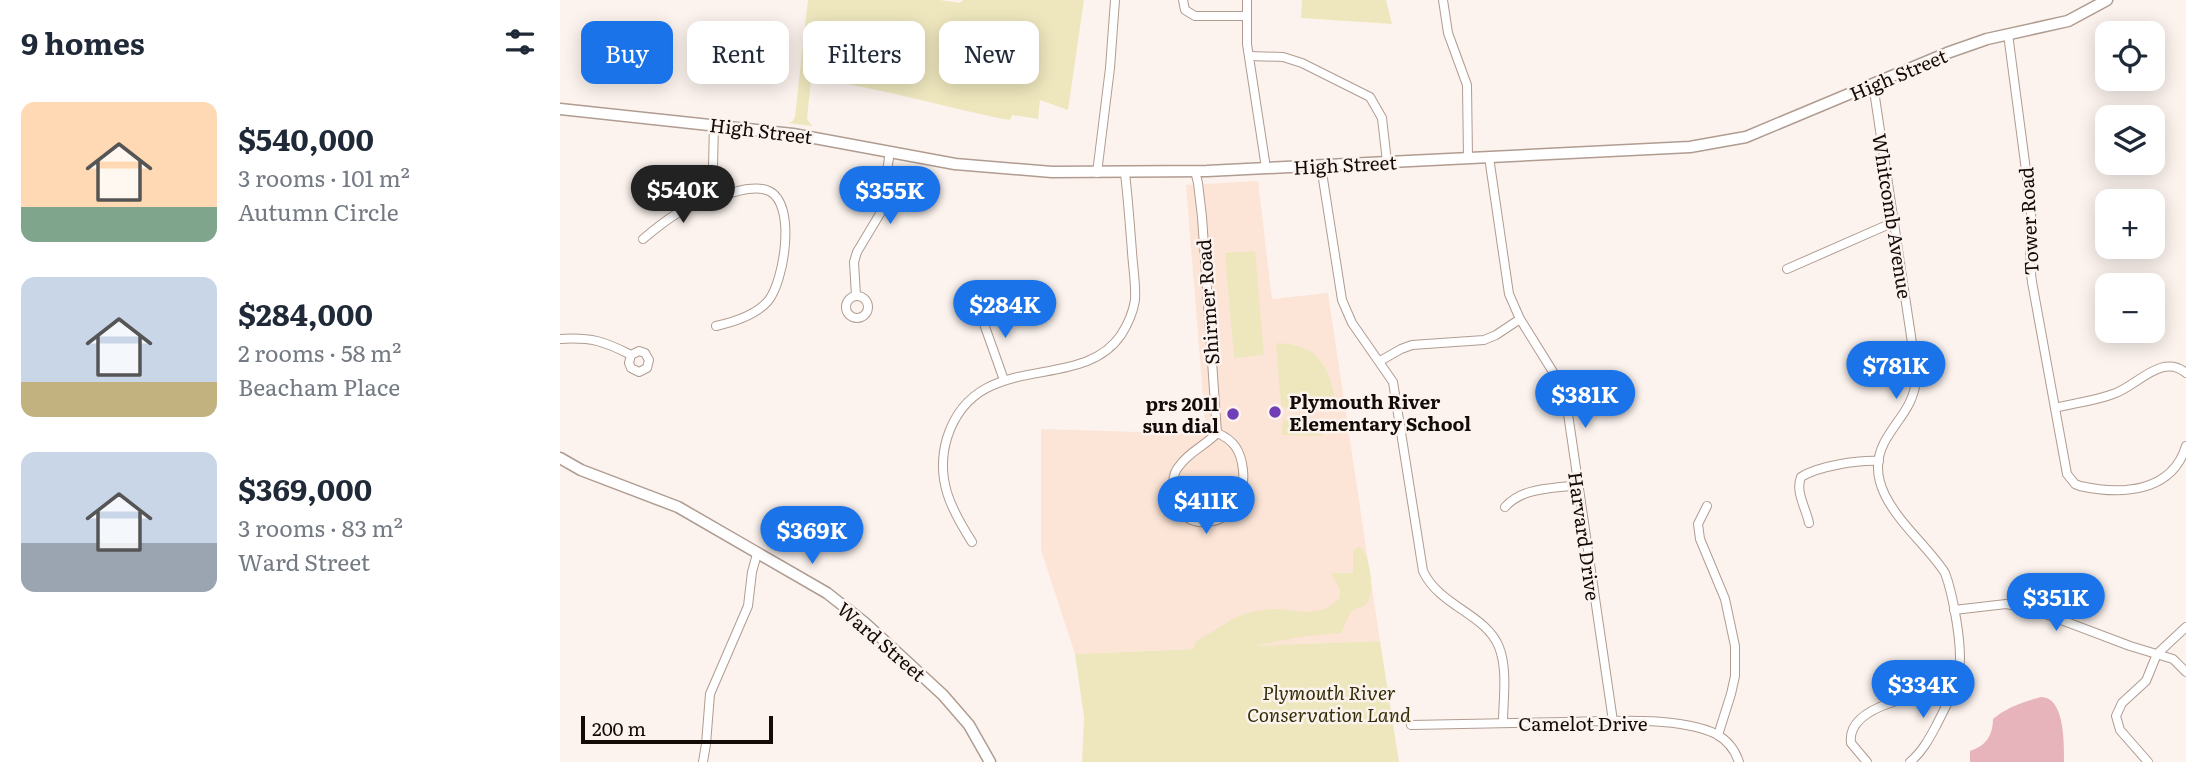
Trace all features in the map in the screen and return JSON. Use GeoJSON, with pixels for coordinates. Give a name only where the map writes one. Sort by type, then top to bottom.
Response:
{"type":"FeatureCollection","features":[{"type":"Feature","properties":{"kind":"main road","name":"High Street"},"geometry":{"type":"LineString","coordinates":[[560,109],[822,138],[991,168],[1097,173],[1195,172],[1682,147],[1724,142],[1776,126],[1961,47],[2068,21],[2106,0]]}},
{"type":"Feature","properties":{"kind":"main road","name":"Ward Street"},"geometry":{"type":"LineString","coordinates":[[560,458],[592,475],[678,507],[819,588],[864,623],[943,695],[969,725],[990,762]]}},
{"type":"Feature","properties":{"kind":"street"},"geometry":{"type":"LineString","coordinates":[[1097,173],[1115,0]]}},
{"type":"Feature","properties":{"kind":"street"},"geometry":{"type":"LineString","coordinates":[[1183,0],[1185,9],[1195,16],[1246,16]]}},
{"type":"Feature","properties":{"kind":"street"},"geometry":{"type":"LineString","coordinates":[[1247,0],[1249,56],[1266,168]]}},
{"type":"Feature","properties":{"kind":"street"},"geometry":{"type":"LineString","coordinates":[[1443,0],[1448,33],[1467,85],[1468,158]]}},
{"type":"Feature","properties":{"kind":"street","name":"Tower Road"},"geometry":{"type":"LineString","coordinates":[[2008,34],[2031,208],[2029,259],[2032,282],[2067,474],[2080,486],[2122,490],[2150,486],[2169,476],[2176,468],[2186,446]]}},
{"type":"Feature","properties":{"kind":"street"},"geometry":{"type":"LineString","coordinates":[[1249,56],[1293,60],[1370,97],[1382,118],[1387,162]]}},
{"type":"Feature","properties":{"kind":"street","name":"Whitcomb Avenue"},"geometry":{"type":"LineString","coordinates":[[1873,84],[1917,376],[1910,405],[1884,444],[1879,461]]}},
{"type":"Feature","properties":{"kind":"street"},"geometry":{"type":"LineString","coordinates":[[714,124],[713,166],[717,197]]}},
{"type":"Feature","properties":{"kind":"street"},"geometry":{"type":"LineString","coordinates":[[856,296],[854,262],[857,252],[881,212],[890,151]]}},
{"type":"Feature","properties":{"kind":"street","name":"Harvard Drive"},"geometry":{"type":"LineString","coordinates":[[1489,157],[1509,294],[1520,319],[1563,388],[1613,721]]}},
{"type":"Feature","properties":{"kind":"street"},"geometry":{"type":"LineString","coordinates":[[1321,166],[1342,300],[1352,323],[1393,382],[1423,571],[1435,589],[1485,628],[1496,641],[1502,659],[1503,723]]}},
{"type":"Feature","properties":{"kind":"street","name":"Shirmer Road"},"geometry":{"type":"LineString","coordinates":[[1195,172],[1202,217],[1217,433]]}},
{"type":"Feature","properties":{"kind":"street"},"geometry":{"type":"LineString","coordinates":[[972,542],[955,516],[946,493],[942,470],[944,449],[953,424],[961,411],[982,391],[1004,380],[1085,362],[1104,352],[1121,335],[1132,312],[1135,290],[1125,173]]}},
{"type":"Feature","properties":{"kind":"street"},"geometry":{"type":"LineString","coordinates":[[643,239],[675,213],[717,197],[751,189],[770,191],[782,203],[786,228],[779,279],[769,300],[734,322],[716,327]]}},
{"type":"Feature","properties":{"kind":"street"},"geometry":{"type":"LineString","coordinates":[[1787,270],[1894,222]]}},
{"type":"Feature","properties":{"kind":"street"},"geometry":{"type":"LineString","coordinates":[[979,310],[1004,380]]}},
{"type":"Feature","properties":{"kind":"street"},"geometry":{"type":"LineString","coordinates":[[1380,361],[1412,345],[1484,340],[1520,319]]}},
{"type":"Feature","properties":{"kind":"street"},"geometry":{"type":"LineString","coordinates":[[560,339],[595,339],[631,355]]}},
{"type":"Feature","properties":{"kind":"street"},"geometry":{"type":"LineString","coordinates":[[1868,366],[1915,353]]}},
{"type":"Feature","properties":{"kind":"street"},"geometry":{"type":"LineString","coordinates":[[2055,408],[2117,393],[2156,369],[2173,367],[2186,373]]}},
{"type":"Feature","properties":{"kind":"street"},"geometry":{"type":"LineString","coordinates":[[1217,433],[1230,438],[1239,452],[1243,476],[1241,498],[1233,510],[1220,519],[1195,521],[1177,509],[1172,493],[1173,481],[1181,463],[1217,433]]}},
{"type":"Feature","properties":{"kind":"street"},"geometry":{"type":"LineString","coordinates":[[1809,523],[1799,488],[1801,477],[1818,470],[1856,462],[1879,461],[1879,477],[1885,496],[1945,573],[1954,610],[1960,662],[1953,691],[1932,733],[1910,762]]}},
{"type":"Feature","properties":{"kind":"street"},"geometry":{"type":"LineString","coordinates":[[1505,507],[1524,493],[1577,485]]}},
{"type":"Feature","properties":{"kind":"street"},"geometry":{"type":"LineString","coordinates":[[1707,506],[1698,524],[1700,539],[1725,599],[1735,646],[1731,694],[1718,735],[1732,748],[1739,762]]}},
{"type":"Feature","properties":{"kind":"street"},"geometry":{"type":"LineString","coordinates":[[703,762],[710,694],[748,606],[757,554]]}},
{"type":"Feature","properties":{"kind":"street"},"geometry":{"type":"LineString","coordinates":[[1954,610],[2006,604],[2019,606],[2173,659],[2186,672]]}},
{"type":"Feature","properties":{"kind":"street"},"geometry":{"type":"LineString","coordinates":[[2148,762],[2120,730],[2116,716],[2122,703],[2146,681],[2157,654],[2186,627]]}},
{"type":"Feature","properties":{"kind":"street"},"geometry":{"type":"LineString","coordinates":[[1867,762],[1850,743],[1851,731],[1857,722],[1878,708],[1900,699],[1929,692],[1953,691]]}},
{"type":"Feature","properties":{"kind":"street","name":"Camelot Drive"},"geometry":{"type":"LineString","coordinates":[[1411,725],[1613,721],[1680,725],[1718,735]]}},
{"type":"Feature","properties":{"kind":"shaded area","name":"Plymouth River Elementary School"},"geometry":{"type":"Polygon","coordinates":[[[1258,181],[1272,299],[1328,293],[1380,641],[1075,654],[1041,550],[1041,429],[1206,434],[1186,185],[1258,181]]]}},
{"type":"Feature","properties":{"kind":"shaded area"},"geometry":{"type":"Polygon","coordinates":[[[2041,697],[2049,699],[2059,713],[2064,762],[1970,762],[1970,751],[1988,739],[1993,719],[2016,705],[2041,697]]]}},
{"type":"Feature","properties":{"kind":"green space"},"geometry":{"type":"Polygon","coordinates":[[[808,0],[940,0],[960,3],[963,0],[1084,0],[1068,110],[1040,100],[1038,119],[1012,115],[1010,120],[846,84],[925,84],[925,21],[806,21],[808,0]]]}},
{"type":"Feature","properties":{"kind":"green space"},"geometry":{"type":"Polygon","coordinates":[[[1302,0],[1386,0],[1392,24],[1301,18],[1302,0]]]}},
{"type":"Feature","properties":{"kind":"green space"},"geometry":{"type":"Polygon","coordinates":[[[803,45],[803,84],[810,84],[807,119],[812,126],[788,123],[795,117],[803,45]]]}},
{"type":"Feature","properties":{"kind":"green space"},"geometry":{"type":"Polygon","coordinates":[[[1255,251],[1264,355],[1234,358],[1225,253],[1255,251]]]}},
{"type":"Feature","properties":{"kind":"green space"},"geometry":{"type":"Polygon","coordinates":[[[1276,343],[1303,348],[1320,360],[1330,379],[1336,404],[1287,409],[1281,405],[1276,343]]]}},
{"type":"Feature","properties":{"kind":"green space"},"geometry":{"type":"Polygon","coordinates":[[[1283,420],[1322,421],[1322,436],[1282,435],[1283,420]]]}},
{"type":"Feature","properties":{"kind":"green space","name":"Plymouth River Conservation Land"},"geometry":{"type":"Polygon","coordinates":[[[1360,547],[1369,566],[1371,592],[1366,604],[1351,612],[1341,633],[1299,637],[1254,646],[1380,641],[1399,762],[1082,762],[1084,717],[1075,654],[1193,649],[1197,640],[1244,614],[1272,609],[1320,611],[1340,597],[1340,590],[1331,573],[1353,573],[1353,550],[1360,547]]]}},
{"type":"Feature","properties":{"kind":"place","name":"Plymouth River Elementary School"},"geometry":{"type":"Point","coordinates":[1275,412]}},
{"type":"Feature","properties":{"kind":"place","name":"prs 2011 sun dial"},"geometry":{"type":"Point","coordinates":[1233,414]}}]}
